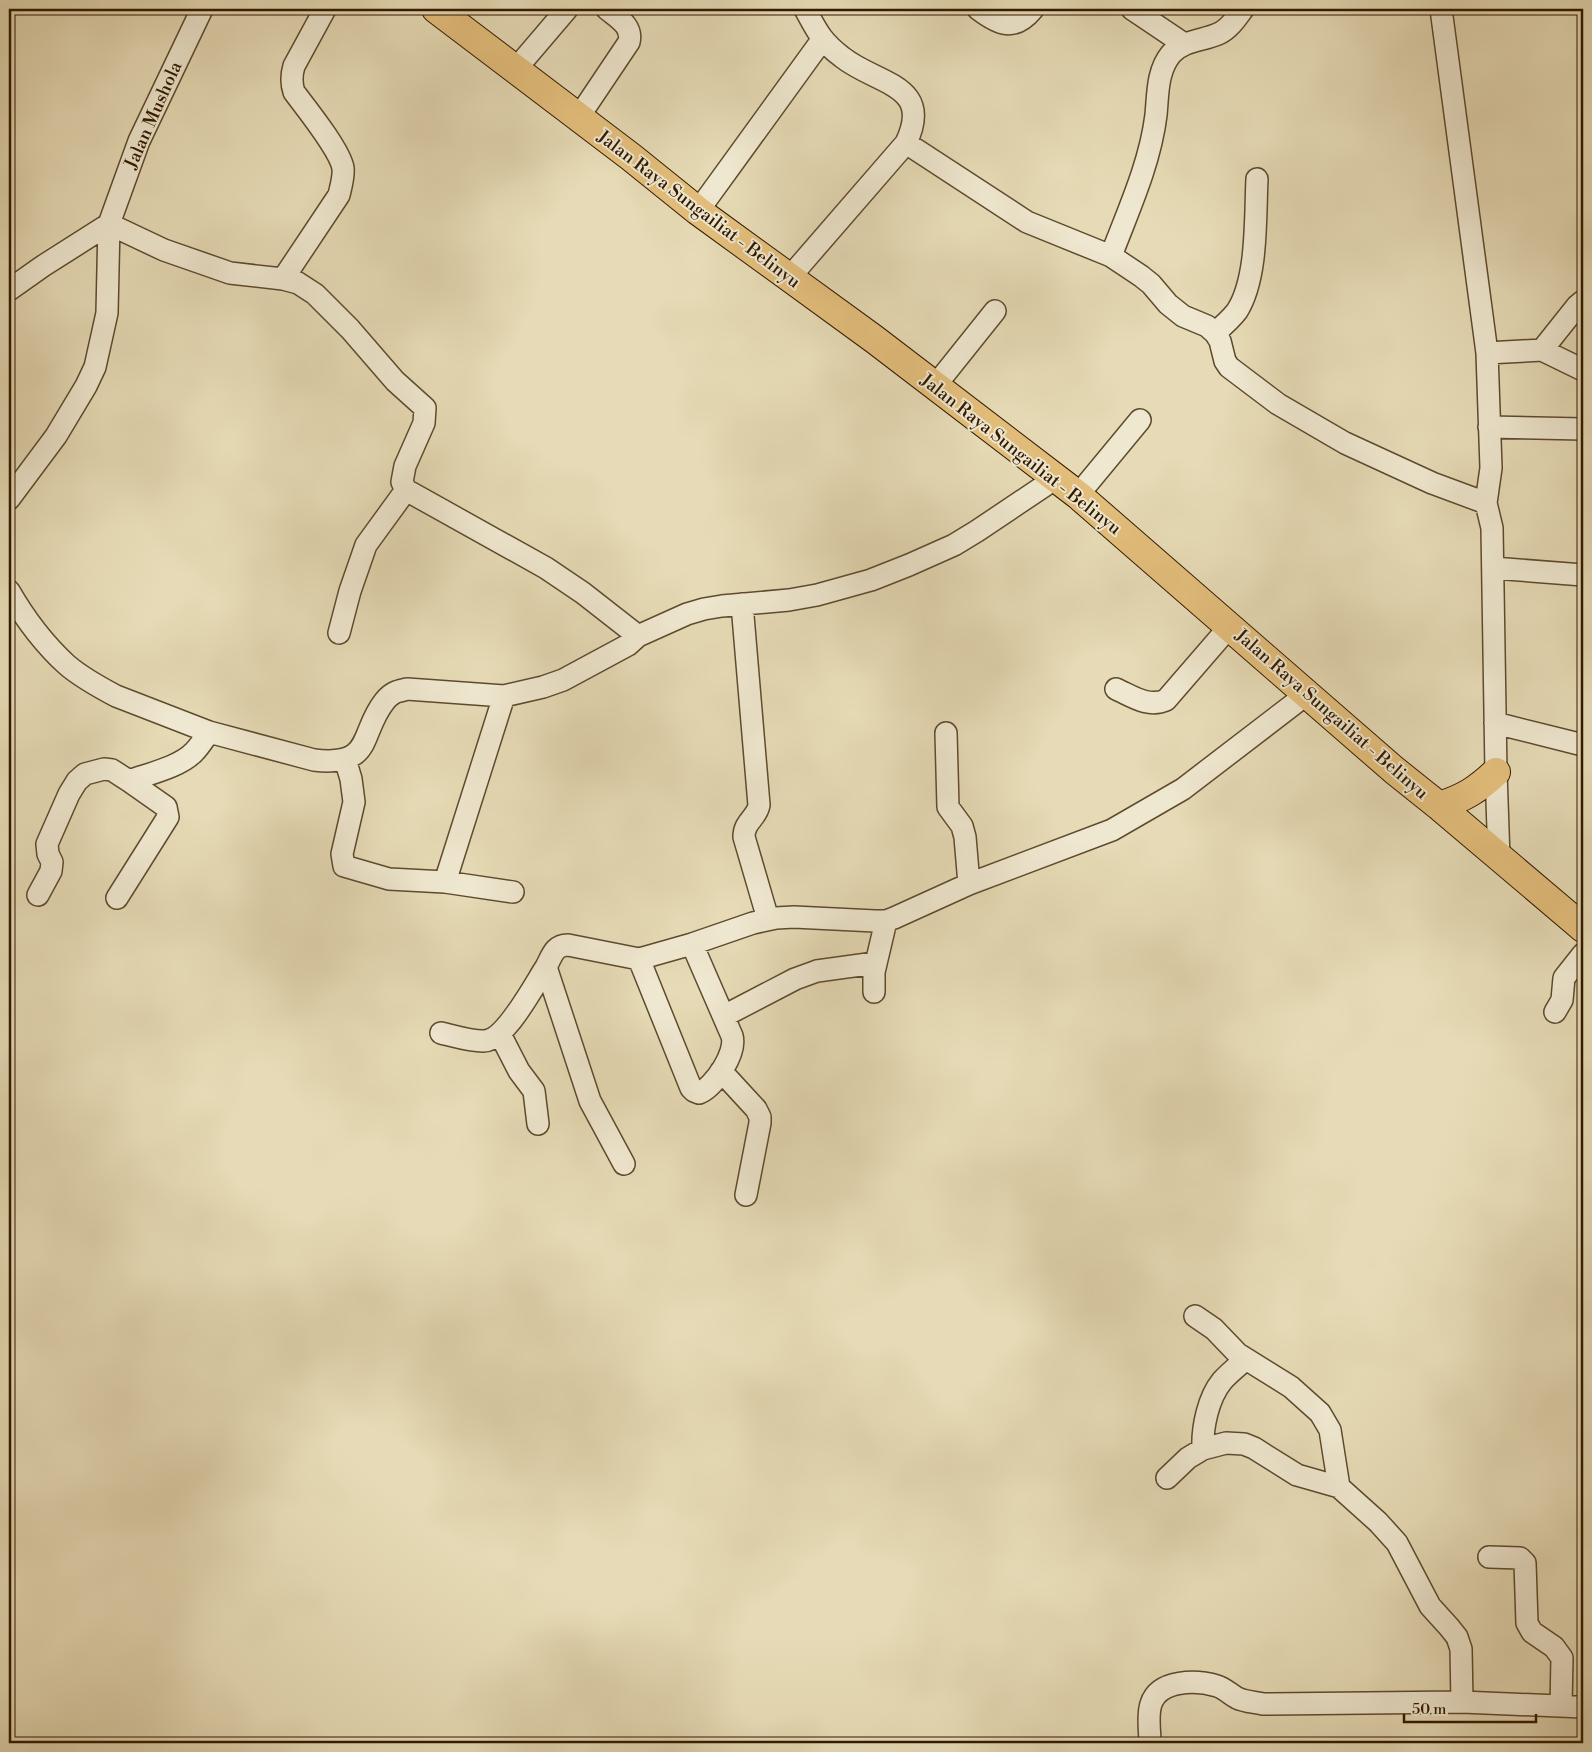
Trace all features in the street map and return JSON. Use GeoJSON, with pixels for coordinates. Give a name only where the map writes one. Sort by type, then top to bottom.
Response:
{"type":"FeatureCollection","features":[{"type":"Feature","properties":{"kind":"highway","name":"Jalan Raya Sungailiat - Belinyu"},"geometry":{"type":"LineString","coordinates":[[436,9],[698,211],[874,339],[1078,494],[1394,770],[1583,928]]}},
{"type":"Feature","properties":{"kind":"highway"},"geometry":{"type":"LineString","coordinates":[[1438,806],[1463,798],[1496,772]]}},
{"type":"Feature","properties":{"kind":"street","name":"Jalan Mushola"},"geometry":{"type":"LineString","coordinates":[[9,499],[56,436],[86,386],[95,367],[107,313],[110,224],[140,141],[202,9]]}},
{"type":"Feature","properties":{"kind":"street"},"geometry":{"type":"LineString","coordinates":[[284,279],[338,195],[342,184],[342,162],[294,92],[291,76],[294,66],[325,9]]}},
{"type":"Feature","properties":{"kind":"street"},"geometry":{"type":"LineString","coordinates":[[515,70],[567,9]]}},
{"type":"Feature","properties":{"kind":"street"},"geometry":{"type":"LineString","coordinates":[[578,118],[629,42],[630,37],[627,26],[608,9]]}},
{"type":"Feature","properties":{"kind":"street"},"geometry":{"type":"LineString","coordinates":[[978,9],[992,20],[1007,24],[1022,20],[1033,9]]}},
{"type":"Feature","properties":{"kind":"street"},"geometry":{"type":"LineString","coordinates":[[1132,9],[1184,44]]}},
{"type":"Feature","properties":{"kind":"street"},"geometry":{"type":"LineString","coordinates":[[1111,256],[1148,158],[1162,70],[1170,55],[1184,44],[1226,29],[1244,9]]}},
{"type":"Feature","properties":{"kind":"street"},"geometry":{"type":"LineString","coordinates":[[1440,9],[1486,353],[1491,468],[1486,503],[1492,528],[1499,858]]}},
{"type":"Feature","properties":{"kind":"street"},"geometry":{"type":"LineString","coordinates":[[789,278],[906,142],[914,122],[914,108],[910,99],[897,88],[864,72],[842,58],[822,40],[810,11]]}},
{"type":"Feature","properties":{"kind":"street"},"geometry":{"type":"LineString","coordinates":[[698,211],[822,40]]}},
{"type":"Feature","properties":{"kind":"street"},"geometry":{"type":"LineString","coordinates":[[906,142],[1027,222],[1111,256],[1151,284],[1168,304],[1183,316],[1207,326],[1215,333],[1220,341],[1225,361],[1233,371],[1278,404],[1345,443],[1432,483],[1486,503]]}},
{"type":"Feature","properties":{"kind":"street"},"geometry":{"type":"LineString","coordinates":[[1215,333],[1237,310],[1249,282],[1252,266],[1257,179]]}},
{"type":"Feature","properties":{"kind":"street"},"geometry":{"type":"LineString","coordinates":[[9,290],[110,224],[164,250],[230,273],[284,279],[298,283],[315,294],[350,329],[395,381],[424,408],[424,422],[405,466],[402,482],[406,490],[546,568],[583,592],[638,636]]}},
{"type":"Feature","properties":{"kind":"street"},"geometry":{"type":"LineString","coordinates":[[1542,350],[1583,301]]}},
{"type":"Feature","properties":{"kind":"street"},"geometry":{"type":"LineString","coordinates":[[935,386],[995,311]]}},
{"type":"Feature","properties":{"kind":"street"},"geometry":{"type":"LineString","coordinates":[[1486,353],[1542,350],[1583,370]]}},
{"type":"Feature","properties":{"kind":"street"},"geometry":{"type":"LineString","coordinates":[[1078,494],[1140,420]]}},
{"type":"Feature","properties":{"kind":"street"},"geometry":{"type":"LineString","coordinates":[[1489,427],[1583,429]]}},
{"type":"Feature","properties":{"kind":"street"},"geometry":{"type":"LineString","coordinates":[[9,591],[19,608],[67,665],[116,696],[209,732],[314,760],[345,759],[354,755],[363,746],[379,708],[394,692],[407,689],[504,696],[543,687],[563,680],[628,645],[638,636],[687,614],[704,609],[817,596],[871,580],[901,568],[954,545],[1056,478]]}},
{"type":"Feature","properties":{"kind":"street"},"geometry":{"type":"LineString","coordinates":[[339,633],[350,591],[366,546],[406,490]]}},
{"type":"Feature","properties":{"kind":"street"},"geometry":{"type":"LineString","coordinates":[[1493,568],[1583,575]]}},
{"type":"Feature","properties":{"kind":"street"},"geometry":{"type":"LineString","coordinates":[[742,604],[759,805],[758,810],[745,828],[744,838],[768,919]]}},
{"type":"Feature","properties":{"kind":"street"},"geometry":{"type":"LineString","coordinates":[[1116,689],[1147,703],[1157,704],[1166,700],[1230,626]]}},
{"type":"Feature","properties":{"kind":"street"},"geometry":{"type":"LineString","coordinates":[[441,1033],[484,1041],[494,1039],[514,1017],[556,948],[562,945],[640,959],[768,919],[794,917],[886,921],[970,884],[1112,830],[1183,790],[1307,694]]}},
{"type":"Feature","properties":{"kind":"street"},"geometry":{"type":"LineString","coordinates":[[445,882],[504,696]]}},
{"type":"Feature","properties":{"kind":"street"},"geometry":{"type":"LineString","coordinates":[[1495,723],[1583,745]]}},
{"type":"Feature","properties":{"kind":"street"},"geometry":{"type":"LineString","coordinates":[[129,781],[185,759],[194,752],[209,732]]}},
{"type":"Feature","properties":{"kind":"street"},"geometry":{"type":"LineString","coordinates":[[946,733],[948,807],[962,826],[970,884]]}},
{"type":"Feature","properties":{"kind":"street"},"geometry":{"type":"LineString","coordinates":[[345,759],[352,779],[354,802],[342,854],[344,866],[389,879],[445,882],[512,892]]}},
{"type":"Feature","properties":{"kind":"street"},"geometry":{"type":"LineString","coordinates":[[38,895],[52,871],[52,862],[48,854],[47,844],[69,794],[77,781],[85,774],[104,769],[112,770],[166,807],[168,817],[117,898]]}},
{"type":"Feature","properties":{"kind":"street"},"geometry":{"type":"LineString","coordinates":[[874,992],[875,963],[886,921]]}},
{"type":"Feature","properties":{"kind":"street"},"geometry":{"type":"LineString","coordinates":[[640,959],[694,1092],[699,1093],[705,1090],[721,1071],[734,1045],[724,1016],[692,944]]}},
{"type":"Feature","properties":{"kind":"street"},"geometry":{"type":"LineString","coordinates":[[1554,1012],[1562,1000],[1564,978],[1583,954]]}},
{"type":"Feature","properties":{"kind":"street"},"geometry":{"type":"LineString","coordinates":[[724,1016],[806,974],[875,963]]}},
{"type":"Feature","properties":{"kind":"street"},"geometry":{"type":"LineString","coordinates":[[546,967],[590,1101],[624,1164]]}},
{"type":"Feature","properties":{"kind":"street"},"geometry":{"type":"LineString","coordinates":[[500,1034],[519,1071],[534,1091],[538,1124]]}},
{"type":"Feature","properties":{"kind":"street"},"geometry":{"type":"LineString","coordinates":[[721,1071],[756,1109],[760,1117],[746,1195]]}},
{"type":"Feature","properties":{"kind":"street"},"geometry":{"type":"LineString","coordinates":[[1195,1316],[1214,1329],[1238,1354],[1291,1387],[1320,1413],[1330,1430],[1339,1487]]}},
{"type":"Feature","properties":{"kind":"street"},"geometry":{"type":"LineString","coordinates":[[1203,1449],[1203,1426],[1217,1389],[1221,1382],[1246,1360]]}},
{"type":"Feature","properties":{"kind":"street"},"geometry":{"type":"LineString","coordinates":[[1167,1478],[1188,1458],[1203,1449],[1226,1444],[1244,1444],[1254,1448],[1297,1475],[1339,1487],[1378,1522],[1397,1543],[1430,1606],[1457,1638],[1462,1649],[1462,1702]]}},
{"type":"Feature","properties":{"kind":"street"},"geometry":{"type":"LineString","coordinates":[[1489,1557],[1520,1558],[1525,1563],[1528,1623],[1532,1632],[1554,1646],[1562,1658],[1561,1706]]}},
{"type":"Feature","properties":{"kind":"street"},"geometry":{"type":"LineString","coordinates":[[1150,1743],[1151,1704],[1161,1691],[1169,1686],[1180,1683],[1206,1683],[1219,1687],[1239,1699],[1263,1704],[1462,1702],[1583,1706]]}}]}
